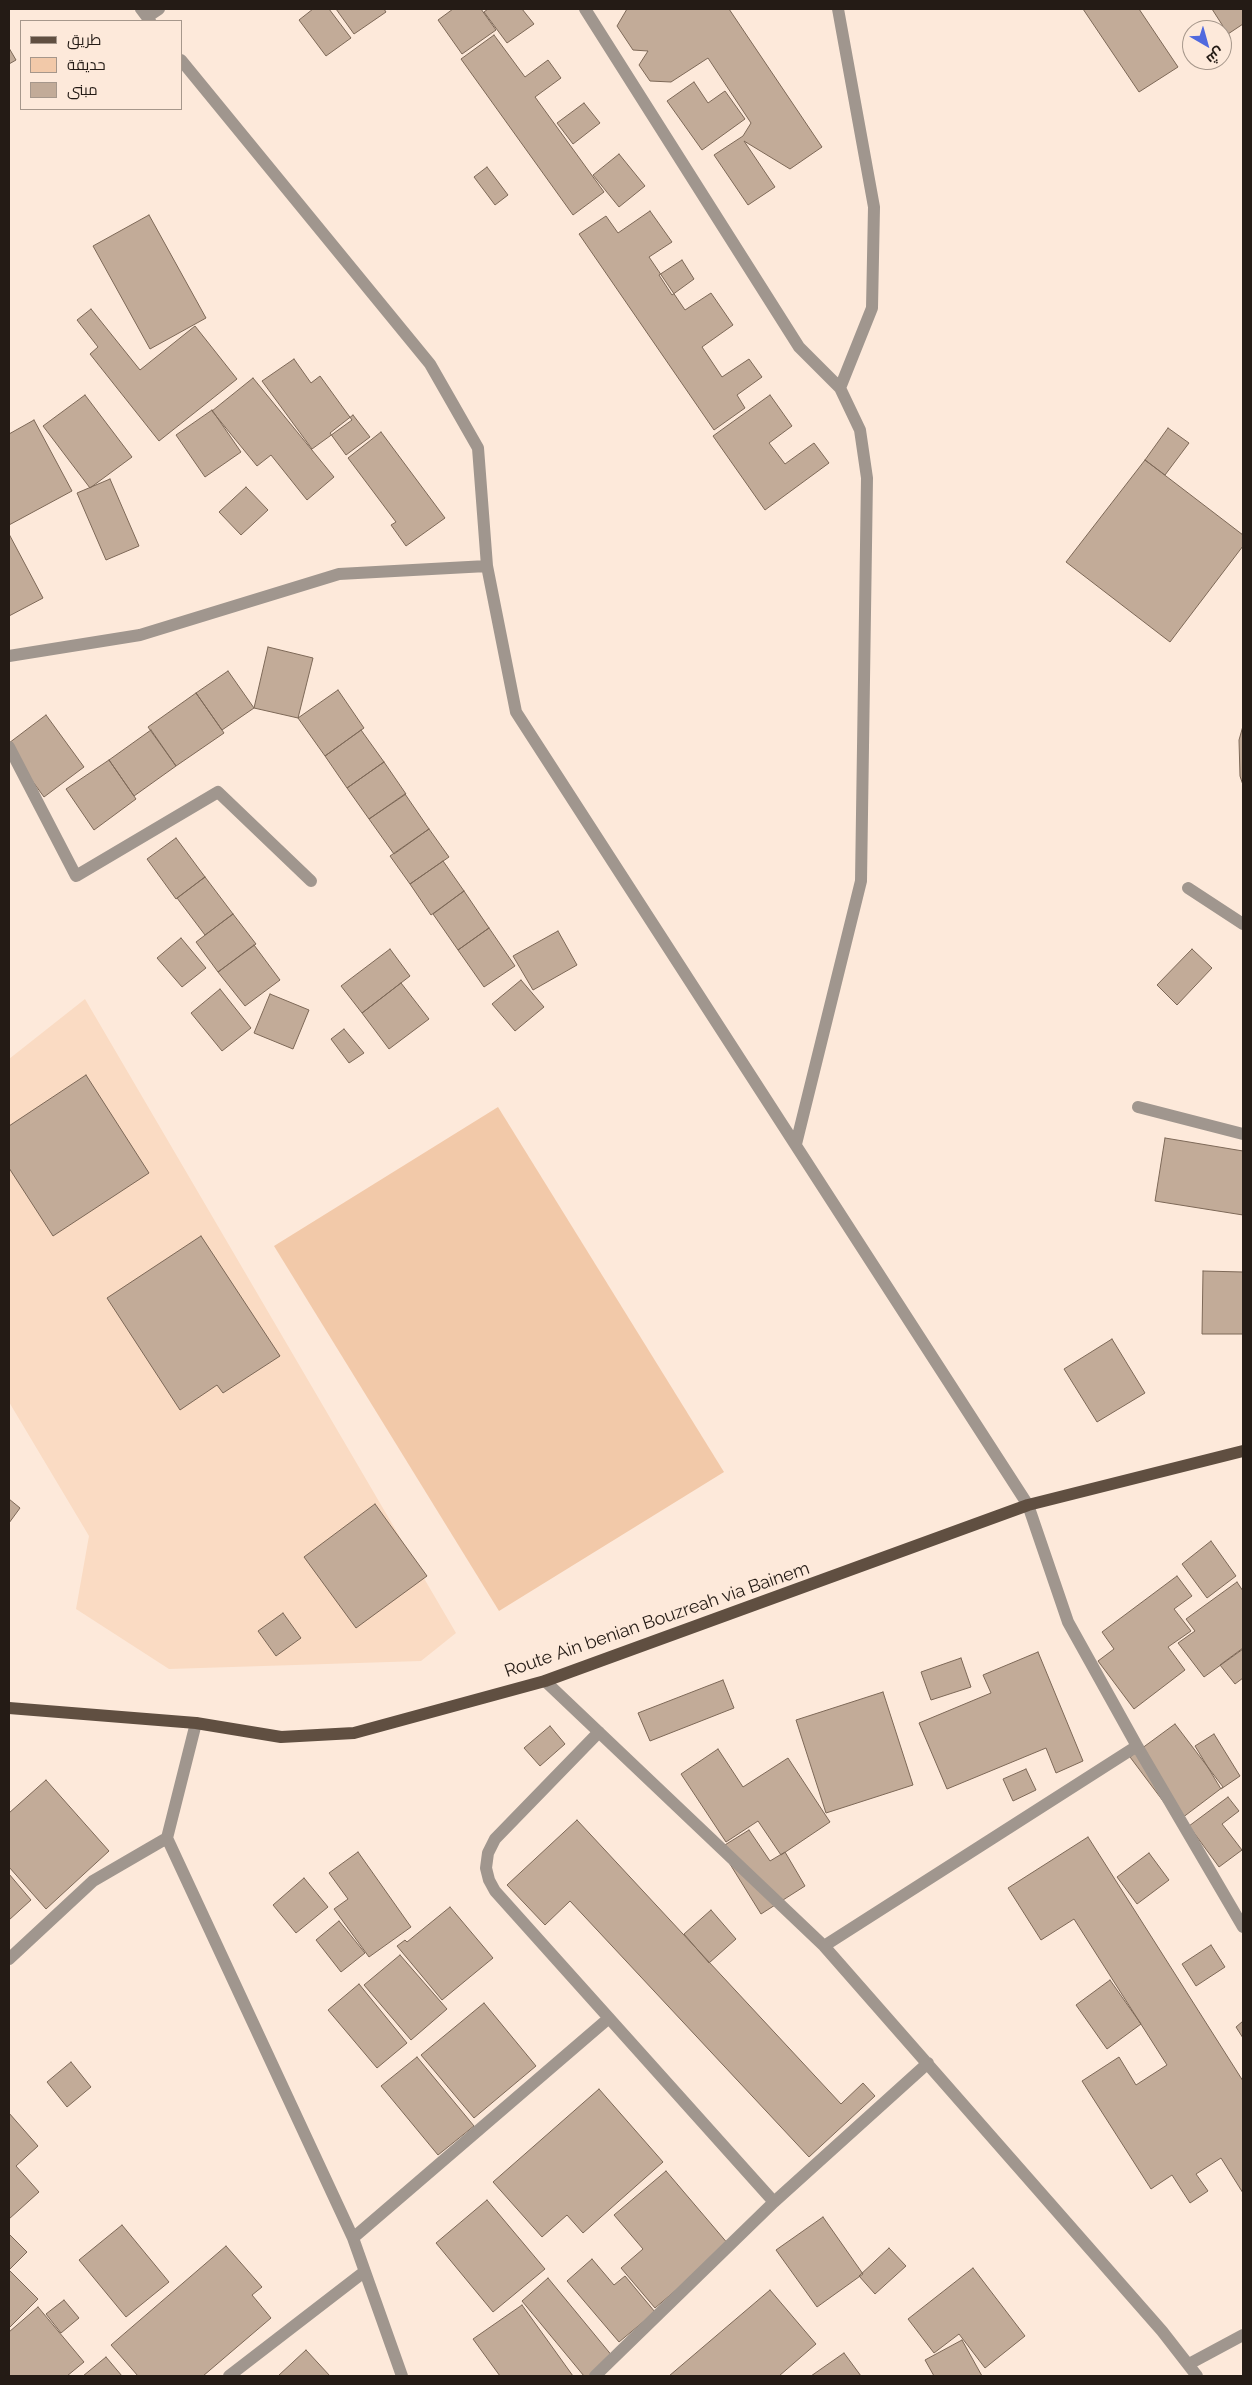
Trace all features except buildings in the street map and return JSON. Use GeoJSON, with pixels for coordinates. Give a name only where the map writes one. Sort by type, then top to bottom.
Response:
{"type":"FeatureCollection","features":[{"type":"Feature","properties":{"kind":"main road","name":"Route Ain benian Bouzreah via Bainem"},"geometry":{"type":"LineString","coordinates":[[9,1708],[196,1723],[281,1737],[354,1733],[545,1681],[1028,1505],[1243,1451]]}},
{"type":"Feature","properties":{"kind":"street"},"geometry":{"type":"LineString","coordinates":[[146,16],[159,9]]}},
{"type":"Feature","properties":{"kind":"street"},"geometry":{"type":"LineString","coordinates":[[586,9],[799,347],[840,388],[860,430],[867,478],[860,881],[796,1144]]}},
{"type":"Feature","properties":{"kind":"street"},"geometry":{"type":"LineString","coordinates":[[838,9],[874,207],[872,308],[840,388]]}},
{"type":"Feature","properties":{"kind":"street"},"geometry":{"type":"LineString","coordinates":[[182,61],[430,364],[478,448],[488,566],[516,712],[1028,1505],[1068,1622],[1137,1746],[1243,1927]]}},
{"type":"Feature","properties":{"kind":"street"},"geometry":{"type":"LineString","coordinates":[[9,656],[140,635],[339,574],[488,566]]}},
{"type":"Feature","properties":{"kind":"street"},"geometry":{"type":"LineString","coordinates":[[9,746],[76,876],[218,792],[311,880]]}},
{"type":"Feature","properties":{"kind":"street"},"geometry":{"type":"LineString","coordinates":[[1188,888],[1243,924]]}},
{"type":"Feature","properties":{"kind":"street"},"geometry":{"type":"LineString","coordinates":[[1138,1107],[1243,1134]]}},
{"type":"Feature","properties":{"kind":"street"},"geometry":{"type":"LineString","coordinates":[[545,1681],[824,1946],[928,2063],[1189,2364],[1197,2376]]}},
{"type":"Feature","properties":{"kind":"street"},"geometry":{"type":"LineString","coordinates":[[196,1723],[168,1838],[353,2238],[402,2376]]}},
{"type":"Feature","properties":{"kind":"street"},"geometry":{"type":"LineString","coordinates":[[599,1732],[495,1839],[488,1853],[486,1868],[495,1891],[774,2202]]}},
{"type":"Feature","properties":{"kind":"street"},"geometry":{"type":"LineString","coordinates":[[824,1946],[1137,1746]]}},
{"type":"Feature","properties":{"kind":"street"},"geometry":{"type":"LineString","coordinates":[[9,1959],[93,1881],[168,1838]]}},
{"type":"Feature","properties":{"kind":"street"},"geometry":{"type":"LineString","coordinates":[[353,2238],[609,2018]]}},
{"type":"Feature","properties":{"kind":"street"},"geometry":{"type":"LineString","coordinates":[[595,2376],[774,2202],[928,2063]]}},
{"type":"Feature","properties":{"kind":"street"},"geometry":{"type":"LineString","coordinates":[[229,2376],[364,2272]]}},
{"type":"Feature","properties":{"kind":"street"},"geometry":{"type":"LineString","coordinates":[[1189,2364],[1243,2335]]}},
{"type":"Feature","properties":{"kind":"shaded area"},"geometry":{"type":"Polygon","coordinates":[[[85,999],[456,1633],[421,1661],[169,1669],[76,1609],[89,1536],[9,1402],[9,1059],[85,999]]]}},
{"type":"Feature","properties":{"kind":"green space"},"geometry":{"type":"Polygon","coordinates":[[[498,1107],[724,1472],[499,1611],[274,1246],[498,1107]]]}}]}
